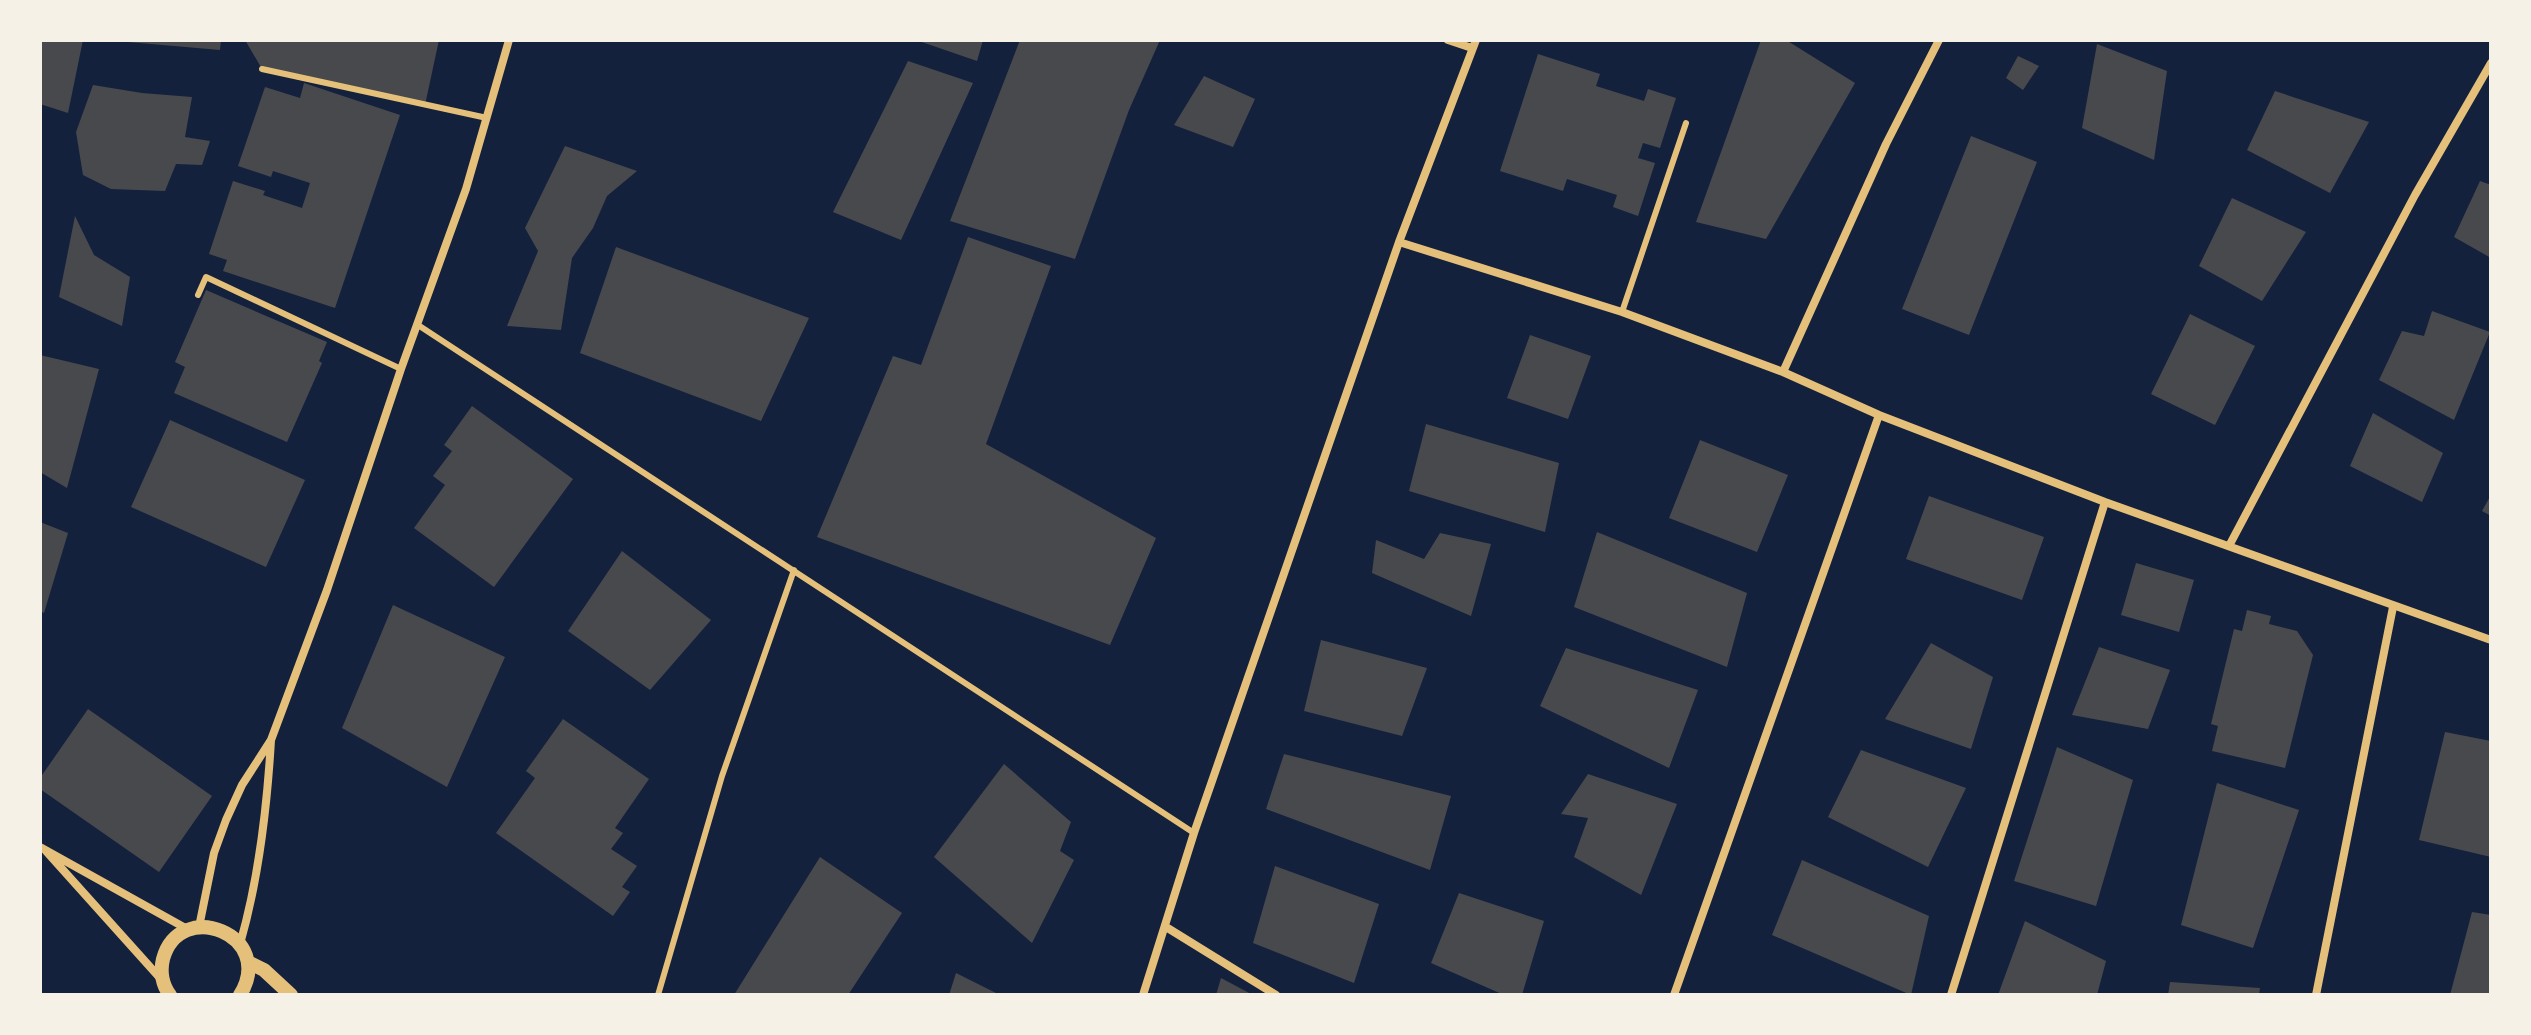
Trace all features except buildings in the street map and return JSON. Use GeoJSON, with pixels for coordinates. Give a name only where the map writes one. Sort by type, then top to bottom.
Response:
{"type":"FeatureCollection","features":[{"type":"Feature","properties":{"kind":"street"},"geometry":{"type":"LineString","coordinates":[[194,929],[226,820],[242,785],[271,740],[327,590],[401,369],[466,189],[509,40]]}},
{"type":"Feature","properties":{"kind":"street"},"geometry":{"type":"LineString","coordinates":[[1143,995],[1194,833],[1399,242],[1474,44],[1448,40]]}},
{"type":"Feature","properties":{"kind":"street"},"geometry":{"type":"LineString","coordinates":[[1783,372],[1886,144],[1939,40]]}},
{"type":"Feature","properties":{"kind":"street"},"geometry":{"type":"LineString","coordinates":[[2229,546],[2415,195],[2491,63]]}},
{"type":"Feature","properties":{"kind":"street"},"geometry":{"type":"LineString","coordinates":[[1399,242],[1622,312],[1783,372],[1879,415],[2105,502],[2491,640]]}},
{"type":"Feature","properties":{"kind":"street"},"geometry":{"type":"LineString","coordinates":[[1674,995],[1879,415]]}},
{"type":"Feature","properties":{"kind":"street"},"geometry":{"type":"LineString","coordinates":[[1951,995],[2105,502]]}},
{"type":"Feature","properties":{"kind":"street"},"geometry":{"type":"LineString","coordinates":[[2316,995],[2393,607]]}},
{"type":"Feature","properties":{"kind":"street"},"geometry":{"type":"LineString","coordinates":[[240,944],[257,869],[271,740]]}},
{"type":"Feature","properties":{"kind":"street"},"geometry":{"type":"LineString","coordinates":[[43,849],[194,929]]}},
{"type":"Feature","properties":{"kind":"street"},"geometry":{"type":"LineString","coordinates":[[43,849],[166,990]]}},
{"type":"Feature","properties":{"kind":"street"},"geometry":{"type":"LineString","coordinates":[[166,990],[164,957],[178,936],[194,929],[214,927],[228,933],[240,944],[248,962],[248,978],[240,995]]}},
{"type":"Feature","properties":{"kind":"street"},"geometry":{"type":"LineString","coordinates":[[1166,927],[1276,995]]}},
{"type":"Feature","properties":{"kind":"street"},"geometry":{"type":"LineString","coordinates":[[248,962],[264,970],[291,995]]}},
{"type":"Feature","properties":{"kind":"lane"},"geometry":{"type":"LineString","coordinates":[[262,69],[487,118]]}},
{"type":"Feature","properties":{"kind":"lane"},"geometry":{"type":"LineString","coordinates":[[1622,312],[1686,123]]}},
{"type":"Feature","properties":{"kind":"lane"},"geometry":{"type":"LineString","coordinates":[[198,295],[206,277],[401,369]]}},
{"type":"Feature","properties":{"kind":"lane"},"geometry":{"type":"LineString","coordinates":[[418,325],[1194,833]]}},
{"type":"Feature","properties":{"kind":"lane"},"geometry":{"type":"LineString","coordinates":[[670,995],[659,992],[722,776],[794,570]]}}]}
